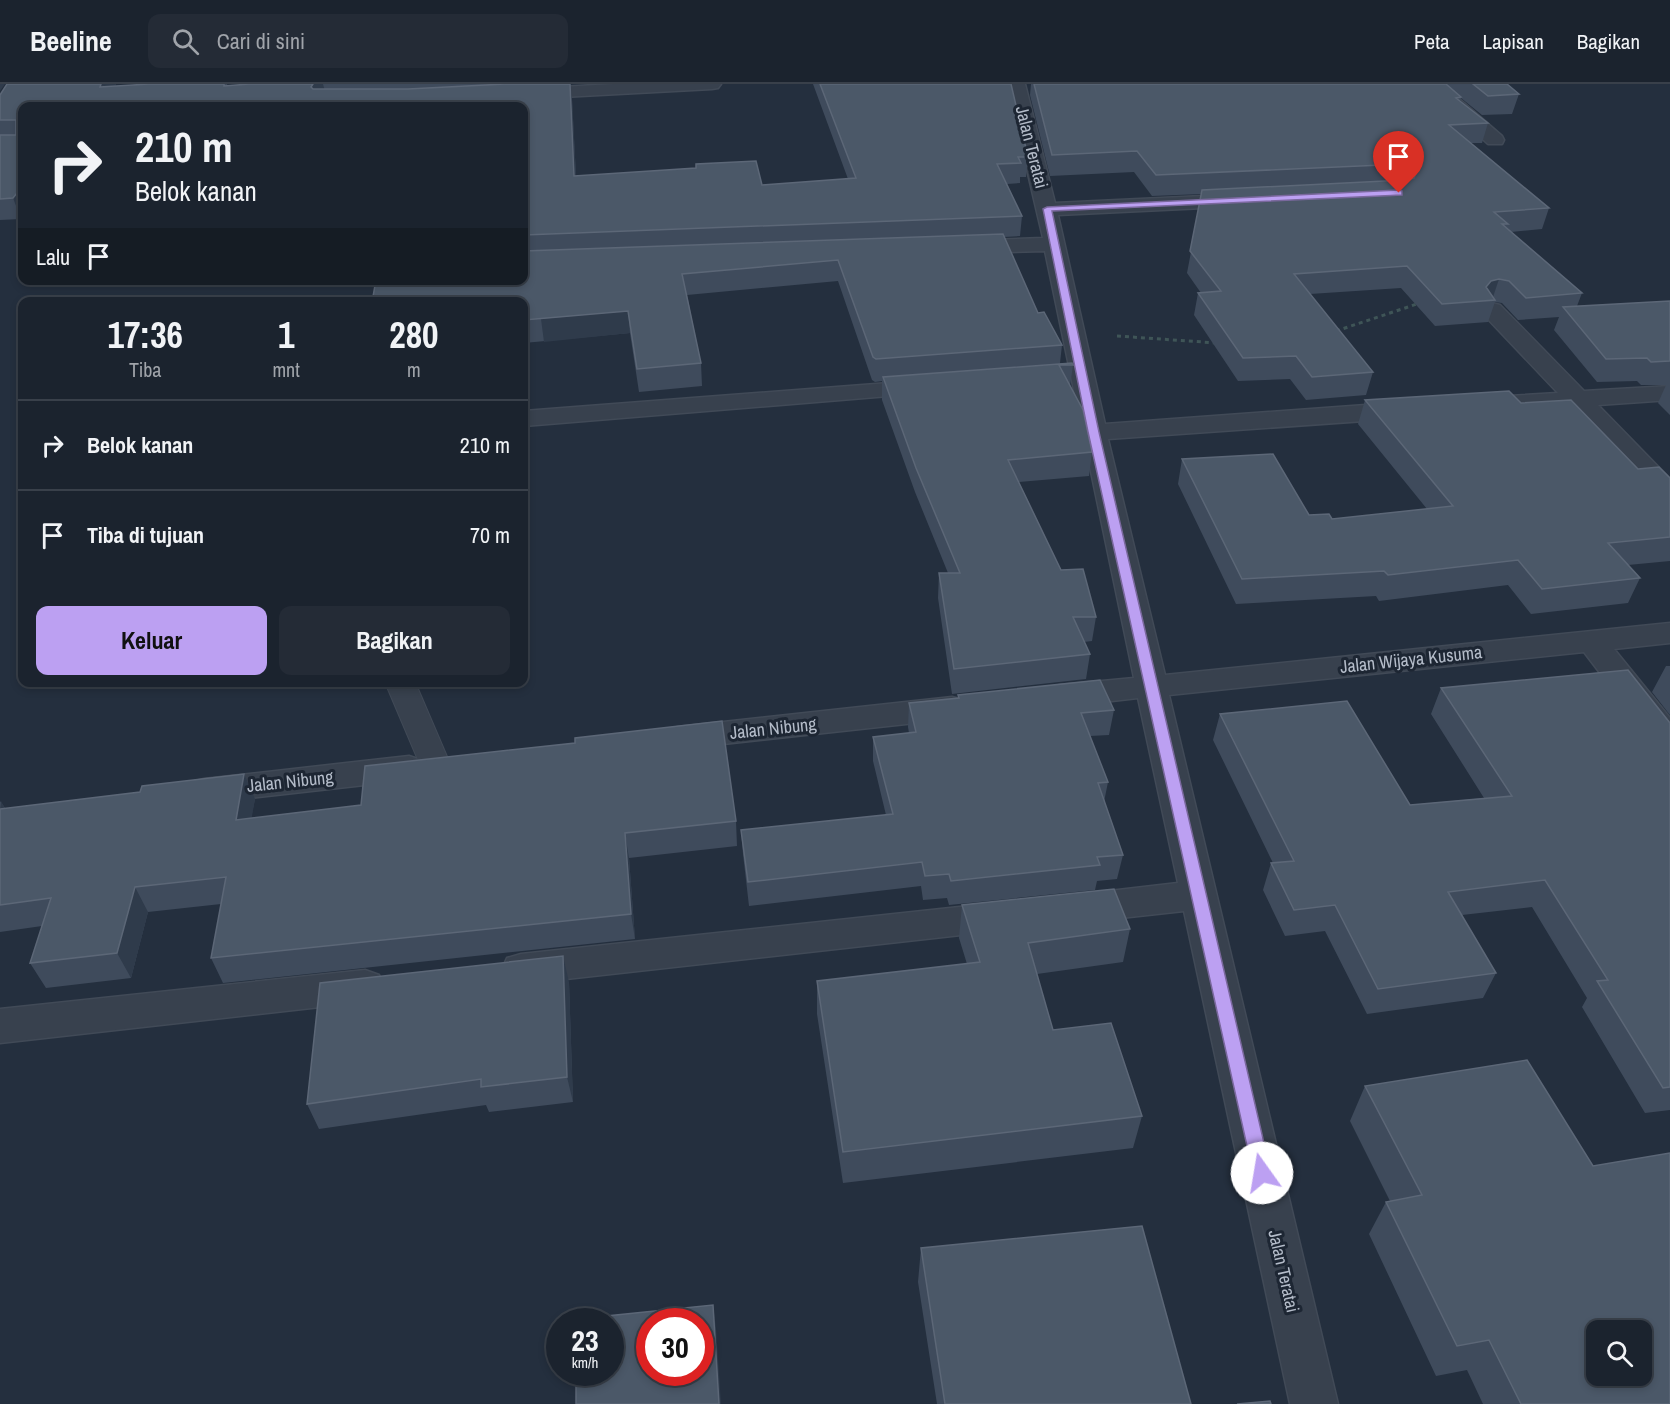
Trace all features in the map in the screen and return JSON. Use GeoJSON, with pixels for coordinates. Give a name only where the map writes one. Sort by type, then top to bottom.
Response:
{"type":"FeatureCollection","features":[{"type":"Feature","properties":{"kind":"street"},"geometry":{"type":"LineString","coordinates":[[512,95],[712,84]]}},
{"type":"Feature","properties":{"kind":"street"},"geometry":{"type":"LineString","coordinates":[[1432,84],[1495,140]]}},
{"type":"Feature","properties":{"kind":"street","name":"Jalan Teratai"},"geometry":{"type":"LineString","coordinates":[[1025,86],[1047,209],[1074,334],[1070,376],[1094,432],[1314,1404]]}},
{"type":"Feature","properties":{"kind":"street"},"geometry":{"type":"LineString","coordinates":[[1047,209],[1268,199]]}},
{"type":"Feature","properties":{"kind":"street"},"geometry":{"type":"LineString","coordinates":[[948,248],[1054,244]]}},
{"type":"Feature","properties":{"kind":"street"},"geometry":{"type":"LineString","coordinates":[[1492,310],[1670,495]]}},
{"type":"Feature","properties":{"kind":"street"},"geometry":{"type":"LineString","coordinates":[[528,419],[952,385]]}},
{"type":"Feature","properties":{"kind":"street"},"geometry":{"type":"LineString","coordinates":[[1094,432],[1670,393]]}},
{"type":"Feature","properties":{"kind":"street","name":"Jalan Wijaya Kusuma"},"geometry":{"type":"LineString","coordinates":[[1152,685],[1670,633]]}},
{"type":"Feature","properties":{"kind":"street"},"geometry":{"type":"LineString","coordinates":[[1592,641],[1670,741]]}},
{"type":"Feature","properties":{"kind":"street"},"geometry":{"type":"LineString","coordinates":[[1035,699],[1152,685]]}},
{"type":"Feature","properties":{"kind":"street","name":"Jalan Nibung"},"geometry":{"type":"LineString","coordinates":[[646,742],[976,705]]}},
{"type":"Feature","properties":{"kind":"street","name":"Jalan Nibung"},"geometry":{"type":"LineString","coordinates":[[176,794],[470,762]]}},
{"type":"Feature","properties":{"kind":"street"},"geometry":{"type":"LineString","coordinates":[[487,973],[1199,895]]}},
{"type":"Feature","properties":{"kind":"street"},"geometry":{"type":"LineString","coordinates":[[0,1026],[404,982]]}},
{"type":"Feature","properties":{"kind":"lane"},"geometry":{"type":"LineString","coordinates":[[402,687],[435,766]]}},
{"type":"Feature","properties":{"kind":"path"},"geometry":{"type":"LineString","coordinates":[[1336,331],[1424,301]]}},
{"type":"Feature","properties":{"kind":"path"},"geometry":{"type":"LineString","coordinates":[[1074,334],[1225,344]]}},
{"type":"Feature","properties":{"kind":"building"},"geometry":{"type":"Polygon","coordinates":[[[7,84],[101,84],[100,87],[149,84],[224,84],[224,86],[313,84],[311,87],[313,89],[408,89],[505,84],[570,84],[574,176],[696,168],[696,164],[756,161],[762,185],[856,178],[820,84],[1011,84],[1028,157],[1018,157],[1021,163],[997,164],[1022,216],[528,235],[528,102],[18,102],[18,193],[13,198],[0,199],[0,135],[16,135],[16,120],[0,120],[0,95],[7,84]]]}},
{"type":"Feature","properties":{"kind":"building"},"geometry":{"type":"Polygon","coordinates":[[[1034,84],[1446,84],[1461,97],[1456,98],[1488,123],[1449,125],[1549,208],[1494,212],[1508,224],[1502,224],[1582,293],[1526,298],[1509,281],[1499,279],[1491,281],[1486,287],[1495,300],[1442,304],[1407,266],[1294,274],[1373,372],[1312,377],[1296,356],[1243,358],[1198,293],[1221,291],[1190,251],[1202,190],[1405,180],[1414,178],[1417,171],[1405,164],[1156,175],[1137,151],[1052,155],[1034,84]]]}},
{"type":"Feature","properties":{"kind":"building"},"geometry":{"type":"Polygon","coordinates":[[[1473,84],[1507,84],[1519,94],[1488,96],[1473,84]]]}},
{"type":"Feature","properties":{"kind":"building"},"geometry":{"type":"Polygon","coordinates":[[[1003,234],[1038,313],[1044,312],[1062,345],[876,359],[873,357],[838,260],[682,274],[701,363],[637,369],[628,311],[528,320],[528,297],[373,297],[375,285],[528,285],[528,251],[1003,234]]]}},
{"type":"Feature","properties":{"kind":"building"},"geometry":{"type":"Polygon","coordinates":[[[1670,301],[1670,361],[1651,362],[1647,358],[1606,359],[1563,307],[1670,301]]]}},
{"type":"Feature","properties":{"kind":"building"},"geometry":{"type":"Polygon","coordinates":[[[1072,363],[1073,365],[1059,365],[1083,410],[1092,452],[1008,460],[1061,570],[1083,569],[1096,617],[1073,617],[1090,654],[954,669],[939,573],[960,573],[916,468],[883,377],[1072,363]]]}},
{"type":"Feature","properties":{"kind":"building"},"geometry":{"type":"Polygon","coordinates":[[[1509,391],[1521,403],[1571,400],[1638,469],[1659,467],[1670,478],[1670,537],[1608,543],[1640,578],[1542,589],[1518,560],[1388,575],[1384,571],[1242,579],[1182,459],[1273,454],[1309,515],[1329,514],[1332,519],[1453,506],[1365,400],[1509,391]]]}},
{"type":"Feature","properties":{"kind":"building"},"geometry":{"type":"Polygon","coordinates":[[[1628,670],[1670,723],[1670,1087],[1663,1088],[1597,981],[1608,980],[1545,880],[1448,892],[1496,973],[1378,989],[1335,905],[1294,910],[1271,863],[1294,861],[1220,714],[1347,701],[1410,805],[1512,796],[1441,688],[1628,670]]]}},
{"type":"Feature","properties":{"kind":"building"},"geometry":{"type":"Polygon","coordinates":[[[1100,680],[1114,710],[1081,713],[1108,782],[1098,783],[1123,855],[1097,857],[1100,865],[951,881],[949,874],[925,876],[922,862],[748,882],[741,830],[893,814],[873,737],[916,732],[909,703],[959,698],[958,695],[1100,680]]]}},
{"type":"Feature","properties":{"kind":"building"},"geometry":{"type":"Polygon","coordinates":[[[722,721],[736,821],[625,833],[631,914],[211,958],[226,877],[135,887],[117,953],[30,963],[51,898],[0,905],[0,809],[140,792],[142,786],[244,774],[236,820],[361,805],[365,766],[575,743],[575,738],[722,721]]]}},
{"type":"Feature","properties":{"kind":"building"},"geometry":{"type":"Polygon","coordinates":[[[1114,889],[1130,929],[1028,943],[1053,1030],[1111,1023],[1142,1116],[843,1152],[817,981],[980,962],[962,905],[1114,889]]]}},
{"type":"Feature","properties":{"kind":"building"},"geometry":{"type":"Polygon","coordinates":[[[563,956],[567,1077],[481,1087],[481,1079],[307,1104],[320,983],[563,956]]]}},
{"type":"Feature","properties":{"kind":"building"},"geometry":{"type":"Polygon","coordinates":[[[1527,1060],[1593,1166],[1670,1153],[1670,1404],[1521,1404],[1489,1340],[1457,1346],[1386,1202],[1422,1195],[1365,1086],[1527,1060]]]}},
{"type":"Feature","properties":{"kind":"building"},"geometry":{"type":"Polygon","coordinates":[[[1142,1226],[1191,1404],[945,1404],[921,1248],[1142,1226]]]}},
{"type":"Feature","properties":{"kind":"building"},"geometry":{"type":"Polygon","coordinates":[[[713,1305],[713,1308],[684,1308],[713,1305]]]}},
{"type":"Feature","properties":{"kind":"building"},"geometry":{"type":"Polygon","coordinates":[[[636,1313],[636,1386],[714,1386],[714,1322],[719,1404],[576,1404],[576,1386],[624,1386],[624,1314],[636,1313]]]}},
{"type":"Feature","properties":{"kind":"building"},"geometry":{"type":"Polygon","coordinates":[[[1270,1401],[1271,1404],[1237,1404],[1270,1401]]]}},
{"type":"Feature","properties":{"kind":"route"},"geometry":{"type":"LineString","coordinates":[[1262,1173],[1094,432],[1047,209],[1399,193]]}}]}
